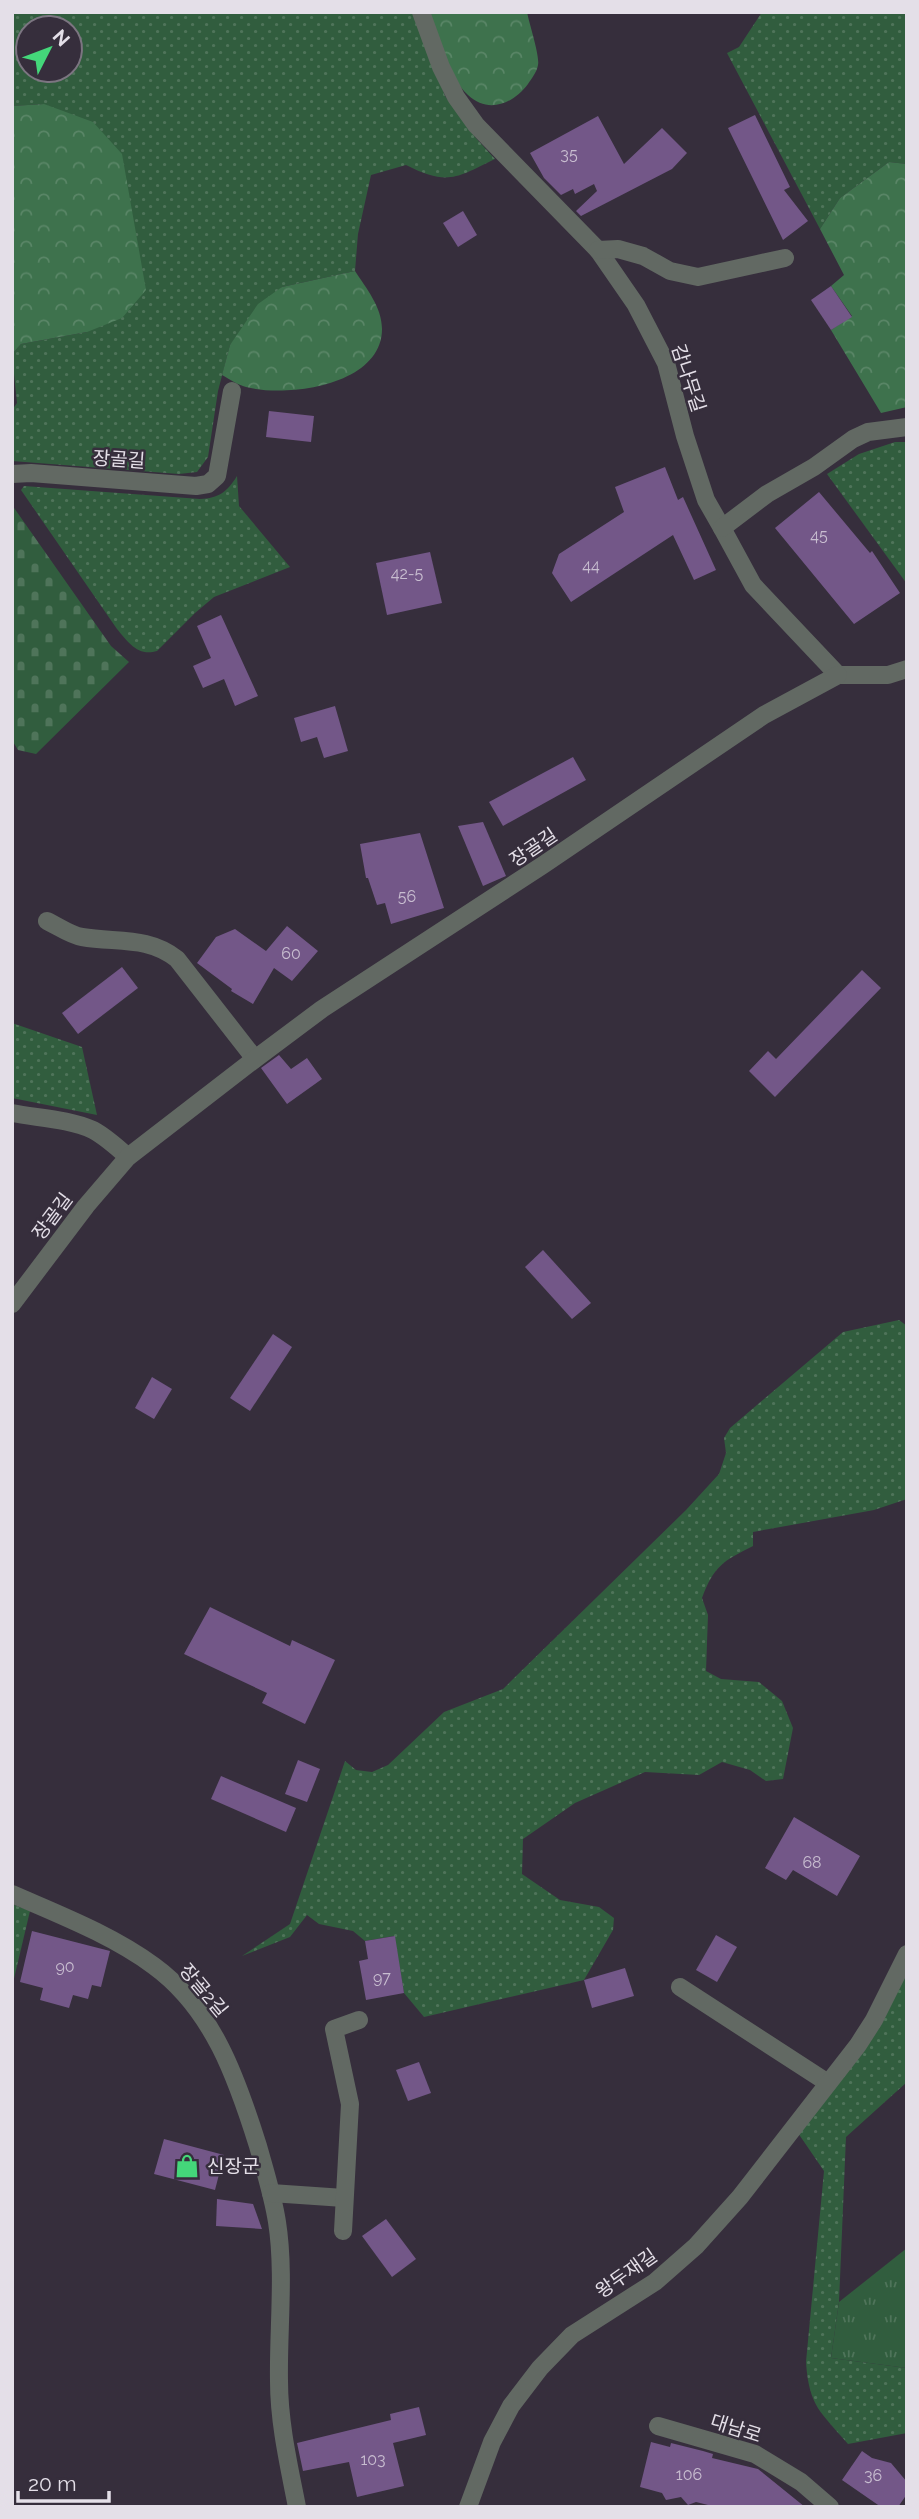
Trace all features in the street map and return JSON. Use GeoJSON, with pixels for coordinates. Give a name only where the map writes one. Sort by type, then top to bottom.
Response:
{"type":"FeatureCollection","features":[{"type":"Feature","properties":{"kind":"lane","name":"감나무길"},"geometry":{"type":"LineString","coordinates":[[421,12],[441,67],[456,97],[476,125],[598,250],[636,305],[666,363],[685,436],[706,500],[753,585],[838,675]]}},
{"type":"Feature","properties":{"kind":"lane"},"geometry":{"type":"LineString","coordinates":[[598,250],[618,249],[643,257],[670,271],[698,277],[785,258]]}},
{"type":"Feature","properties":{"kind":"lane","name":"장골길"},"geometry":{"type":"LineString","coordinates":[[12,474],[208,484],[217,476],[232,391]]}},
{"type":"Feature","properties":{"kind":"lane"},"geometry":{"type":"LineString","coordinates":[[722,528],[767,494],[814,467],[853,439],[867,432],[907,427]]}},
{"type":"Feature","properties":{"kind":"lane"},"geometry":{"type":"LineString","coordinates":[[838,675],[888,675],[907,669]]}},
{"type":"Feature","properties":{"kind":"lane","name":"장골길"},"geometry":{"type":"LineString","coordinates":[[12,1304],[86,1206],[128,1157],[255,1059],[322,1009],[543,865],[764,715],[838,675]]}},
{"type":"Feature","properties":{"kind":"lane"},"geometry":{"type":"LineString","coordinates":[[47,921],[78,937],[147,943],[164,949],[177,959],[255,1059]]}},
{"type":"Feature","properties":{"kind":"lane"},"geometry":{"type":"LineString","coordinates":[[12,1113],[93,1130],[111,1141],[128,1157]]}},
{"type":"Feature","properties":{"kind":"lane","name":"장골2길"},"geometry":{"type":"LineString","coordinates":[[12,1894],[121,1944],[155,1966],[182,1992],[205,2020],[224,2052],[250,2120],[278,2224],[278,2385],[286,2455],[297,2507]]}},
{"type":"Feature","properties":{"kind":"lane","name":"왕두재길"},"geometry":{"type":"LineString","coordinates":[[468,2507],[492,2442],[511,2406],[540,2368],[572,2335],[655,2282],[696,2246],[740,2197],[874,2020],[907,1954]]}},
{"type":"Feature","properties":{"kind":"lane"},"geometry":{"type":"LineString","coordinates":[[680,1987],[828,2083]]}},
{"type":"Feature","properties":{"kind":"lane"},"geometry":{"type":"LineString","coordinates":[[343,2231],[350,2104],[334,2029],[359,2020]]}},
{"type":"Feature","properties":{"kind":"lane"},"geometry":{"type":"LineString","coordinates":[[271,2193],[344,2198]]}},
{"type":"Feature","properties":{"kind":"lane","name":"대남로"},"geometry":{"type":"LineString","coordinates":[[658,2426],[755,2454],[801,2482],[830,2507]]}},
{"type":"Feature","properties":{"kind":"green space"},"geometry":{"type":"Polygon","coordinates":[[[12,12],[416,12],[445,96],[495,159],[452,177],[432,176],[406,165],[371,175],[358,234],[355,271],[282,287],[230,345],[218,391],[208,457],[197,472],[179,474],[12,461],[12,410],[17,403],[12,354],[21,344],[87,332],[44,104],[12,106],[12,12]]]}},
{"type":"Feature","properties":{"kind":"green space"},"geometry":{"type":"Polygon","coordinates":[[[426,12],[527,12],[537,54],[538,65],[535,73],[522,91],[508,101],[492,105],[476,101],[454,78],[426,12]]]}},
{"type":"Feature","properties":{"kind":"green space"},"geometry":{"type":"Polygon","coordinates":[[[762,12],[907,12],[907,164],[889,162],[840,198],[820,229],[727,53],[739,47],[762,12]]]}},
{"type":"Feature","properties":{"kind":"green space"},"geometry":{"type":"Polygon","coordinates":[[[44,104],[93,122],[122,154],[146,290],[122,318],[87,332],[21,344],[12,354],[12,106],[44,104]]]}},
{"type":"Feature","properties":{"kind":"green space"},"geometry":{"type":"Polygon","coordinates":[[[889,162],[907,164],[907,407],[881,413],[831,330],[852,316],[831,286],[844,275],[820,229],[840,198],[889,162]]]}},
{"type":"Feature","properties":{"kind":"green space"},"geometry":{"type":"Polygon","coordinates":[[[355,271],[373,298],[381,321],[378,348],[367,363],[350,375],[330,383],[285,390],[246,387],[222,375],[230,345],[258,304],[282,287],[355,271]]]}},
{"type":"Feature","properties":{"kind":"green space"},"geometry":{"type":"Polygon","coordinates":[[[895,442],[907,442],[907,584],[827,474],[859,454],[895,442]]]}},
{"type":"Feature","properties":{"kind":"green space"},"geometry":{"type":"Polygon","coordinates":[[[237,476],[239,506],[290,567],[214,597],[157,651],[150,652],[134,647],[117,629],[21,490],[24,486],[200,499],[222,493],[237,476]]]}},
{"type":"Feature","properties":{"kind":"green space"},"geometry":{"type":"Polygon","coordinates":[[[12,505],[111,646],[129,662],[36,754],[18,750],[12,740],[12,505]]]}},
{"type":"Feature","properties":{"kind":"green space"},"geometry":{"type":"Polygon","coordinates":[[[12,1023],[82,1047],[97,1115],[12,1098],[12,1023]]]}},
{"type":"Feature","properties":{"kind":"green space"},"geometry":{"type":"Polygon","coordinates":[[[899,1320],[907,1326],[907,1499],[874,1510],[753,1532],[753,1546],[734,1556],[716,1571],[702,1598],[708,1615],[706,1671],[721,1679],[759,1682],[782,1701],[793,1728],[783,1779],[766,1781],[750,1770],[722,1762],[699,1775],[645,1772],[575,1803],[523,1839],[522,1874],[560,1900],[599,1907],[614,1918],[613,1930],[584,1980],[424,2017],[404,1993],[394,1936],[365,1941],[353,1931],[319,1924],[307,1915],[290,1937],[242,1956],[290,1924],[345,1761],[356,1770],[372,1772],[388,1765],[444,1712],[503,1689],[686,1510],[719,1474],[726,1453],[724,1438],[730,1428],[843,1332],[899,1320]]]}},
{"type":"Feature","properties":{"kind":"green space"},"geometry":{"type":"Polygon","coordinates":[[[12,1904],[30,1911],[12,1987],[12,1904]]]}},
{"type":"Feature","properties":{"kind":"green space"},"geometry":{"type":"Polygon","coordinates":[[[907,1968],[907,2082],[846,2137],[839,2302],[831,2358],[907,2368],[907,2433],[848,2444],[818,2408],[808,2377],[806,2362],[824,2171],[798,2133],[907,1968]]]}},
{"type":"Feature","properties":{"kind":"green space"},"geometry":{"type":"Polygon","coordinates":[[[907,2248],[907,2368],[831,2358],[839,2302],[907,2248]]]}},
{"type":"Feature","properties":{"kind":"building"},"geometry":{"type":"Polygon","coordinates":[[[755,115],[790,187],[784,190],[808,221],[783,240],[728,128],[755,115]]]}},
{"type":"Feature","properties":{"kind":"building"},"geometry":{"type":"Polygon","coordinates":[[[598,116],[624,164],[662,128],[687,153],[672,169],[581,216],[576,211],[597,191],[594,184],[575,194],[573,189],[561,195],[544,178],[530,153],[598,116]]]}},
{"type":"Feature","properties":{"kind":"building"},"geometry":{"type":"Polygon","coordinates":[[[463,211],[477,235],[458,247],[443,223],[463,211]]]}},
{"type":"Feature","properties":{"kind":"building"},"geometry":{"type":"Polygon","coordinates":[[[831,286],[852,317],[831,330],[811,300],[831,286]]]}},
{"type":"Feature","properties":{"kind":"building"},"geometry":{"type":"Polygon","coordinates":[[[269,411],[314,416],[311,442],[266,437],[269,411]]]}},
{"type":"Feature","properties":{"kind":"building"},"geometry":{"type":"Polygon","coordinates":[[[665,467],[678,500],[683,497],[716,570],[694,580],[673,535],[571,602],[552,573],[559,554],[624,512],[615,487],[665,467]]]}},
{"type":"Feature","properties":{"kind":"building"},"geometry":{"type":"Polygon","coordinates":[[[819,492],[870,553],[872,551],[900,593],[854,624],[775,528],[819,492]]]}},
{"type":"Feature","properties":{"kind":"building"},"geometry":{"type":"Polygon","coordinates":[[[430,552],[442,603],[387,615],[376,563],[430,552]]]}},
{"type":"Feature","properties":{"kind":"building"},"geometry":{"type":"Polygon","coordinates":[[[221,615],[258,696],[235,706],[224,679],[203,688],[193,666],[211,658],[197,626],[221,615]]]}},
{"type":"Feature","properties":{"kind":"building"},"geometry":{"type":"Polygon","coordinates":[[[335,706],[348,751],[324,758],[317,737],[301,742],[294,718],[335,706]]]}},
{"type":"Feature","properties":{"kind":"building"},"geometry":{"type":"Polygon","coordinates":[[[573,757],[586,780],[503,826],[489,802],[573,757]]]}},
{"type":"Feature","properties":{"kind":"building"},"geometry":{"type":"Polygon","coordinates":[[[483,822],[506,876],[483,886],[458,826],[483,822]]]}},
{"type":"Feature","properties":{"kind":"building"},"geometry":{"type":"Polygon","coordinates":[[[420,833],[444,908],[391,924],[385,903],[377,905],[366,878],[360,844],[420,833]]]}},
{"type":"Feature","properties":{"kind":"building"},"geometry":{"type":"Polygon","coordinates":[[[287,926],[318,951],[292,981],[274,968],[253,1004],[231,991],[232,989],[197,963],[216,937],[235,929],[266,951],[287,926]]]}},
{"type":"Feature","properties":{"kind":"building"},"geometry":{"type":"Polygon","coordinates":[[[122,967],[138,988],[78,1034],[62,1013],[122,967]]]}},
{"type":"Feature","properties":{"kind":"building"},"geometry":{"type":"Polygon","coordinates":[[[862,970],[881,988],[775,1097],[749,1071],[768,1051],[776,1059],[862,970]]]}},
{"type":"Feature","properties":{"kind":"building"},"geometry":{"type":"Polygon","coordinates":[[[279,1055],[291,1069],[307,1058],[322,1079],[287,1104],[261,1068],[279,1055]]]}},
{"type":"Feature","properties":{"kind":"building"},"geometry":{"type":"Polygon","coordinates":[[[543,1250],[591,1303],[572,1319],[525,1267],[543,1250]]]}},
{"type":"Feature","properties":{"kind":"building"},"geometry":{"type":"Polygon","coordinates":[[[273,1334],[292,1347],[250,1411],[230,1398],[273,1334]]]}},
{"type":"Feature","properties":{"kind":"building"},"geometry":{"type":"Polygon","coordinates":[[[152,1377],[172,1389],[154,1419],[135,1408],[152,1377]]]}},
{"type":"Feature","properties":{"kind":"building"},"geometry":{"type":"Polygon","coordinates":[[[210,1607],[290,1646],[292,1640],[335,1660],[305,1724],[262,1703],[267,1693],[184,1654],[210,1607]]]}},
{"type":"Feature","properties":{"kind":"building"},"geometry":{"type":"Polygon","coordinates":[[[298,1760],[320,1769],[307,1802],[285,1794],[298,1760]]]}},
{"type":"Feature","properties":{"kind":"building"},"geometry":{"type":"Polygon","coordinates":[[[221,1776],[296,1808],[286,1832],[211,1799],[221,1776]]]}},
{"type":"Feature","properties":{"kind":"building"},"geometry":{"type":"Polygon","coordinates":[[[794,1817],[860,1856],[837,1896],[793,1870],[786,1880],[765,1868],[794,1817]]]}},
{"type":"Feature","properties":{"kind":"building"},"geometry":{"type":"Polygon","coordinates":[[[32,1931],[110,1951],[101,1987],[92,1985],[88,1999],[73,1995],[69,2008],[40,2000],[43,1988],[20,1982],[32,1931]]]}},
{"type":"Feature","properties":{"kind":"building"},"geometry":{"type":"Polygon","coordinates":[[[716,1935],[737,1947],[717,1982],[696,1970],[716,1935]]]}},
{"type":"Feature","properties":{"kind":"building"},"geometry":{"type":"Polygon","coordinates":[[[395,1936],[404,1993],[366,2000],[359,1961],[368,1959],[365,1941],[395,1936]]]}},
{"type":"Feature","properties":{"kind":"building"},"geometry":{"type":"Polygon","coordinates":[[[625,1968],[634,1996],[592,2008],[584,1980],[625,1968]]]}},
{"type":"Feature","properties":{"kind":"building"},"geometry":{"type":"Polygon","coordinates":[[[419,2062],[431,2093],[408,2101],[396,2070],[419,2062]]]}},
{"type":"Feature","properties":{"kind":"building"},"geometry":{"type":"Polygon","coordinates":[[[164,2139],[224,2155],[215,2190],[154,2174],[164,2139]]]}},
{"type":"Feature","properties":{"kind":"building"},"geometry":{"type":"Polygon","coordinates":[[[217,2199],[253,2204],[262,2229],[216,2226],[217,2199]]]}},
{"type":"Feature","properties":{"kind":"building"},"geometry":{"type":"Polygon","coordinates":[[[386,2219],[416,2259],[392,2277],[362,2236],[386,2219]]]}},
{"type":"Feature","properties":{"kind":"building"},"geometry":{"type":"Polygon","coordinates":[[[419,2407],[426,2435],[393,2443],[404,2486],[357,2497],[349,2462],[303,2471],[297,2443],[391,2420],[390,2414],[419,2407]]]}},
{"type":"Feature","properties":{"kind":"building"},"geometry":{"type":"Polygon","coordinates":[[[651,2442],[670,2447],[671,2443],[703,2451],[713,2454],[712,2458],[758,2469],[805,2507],[716,2507],[696,2502],[688,2505],[681,2497],[666,2500],[662,2493],[640,2487],[651,2442]]]}},
{"type":"Feature","properties":{"kind":"building"},"geometry":{"type":"Polygon","coordinates":[[[862,2451],[872,2458],[891,2463],[907,2482],[907,2494],[898,2507],[881,2507],[842,2480],[862,2451]]]}},
{"type":"Feature","properties":{"kind":"place","name":"신장군"},"geometry":{"type":"Point","coordinates":[187,2166]}}]}
